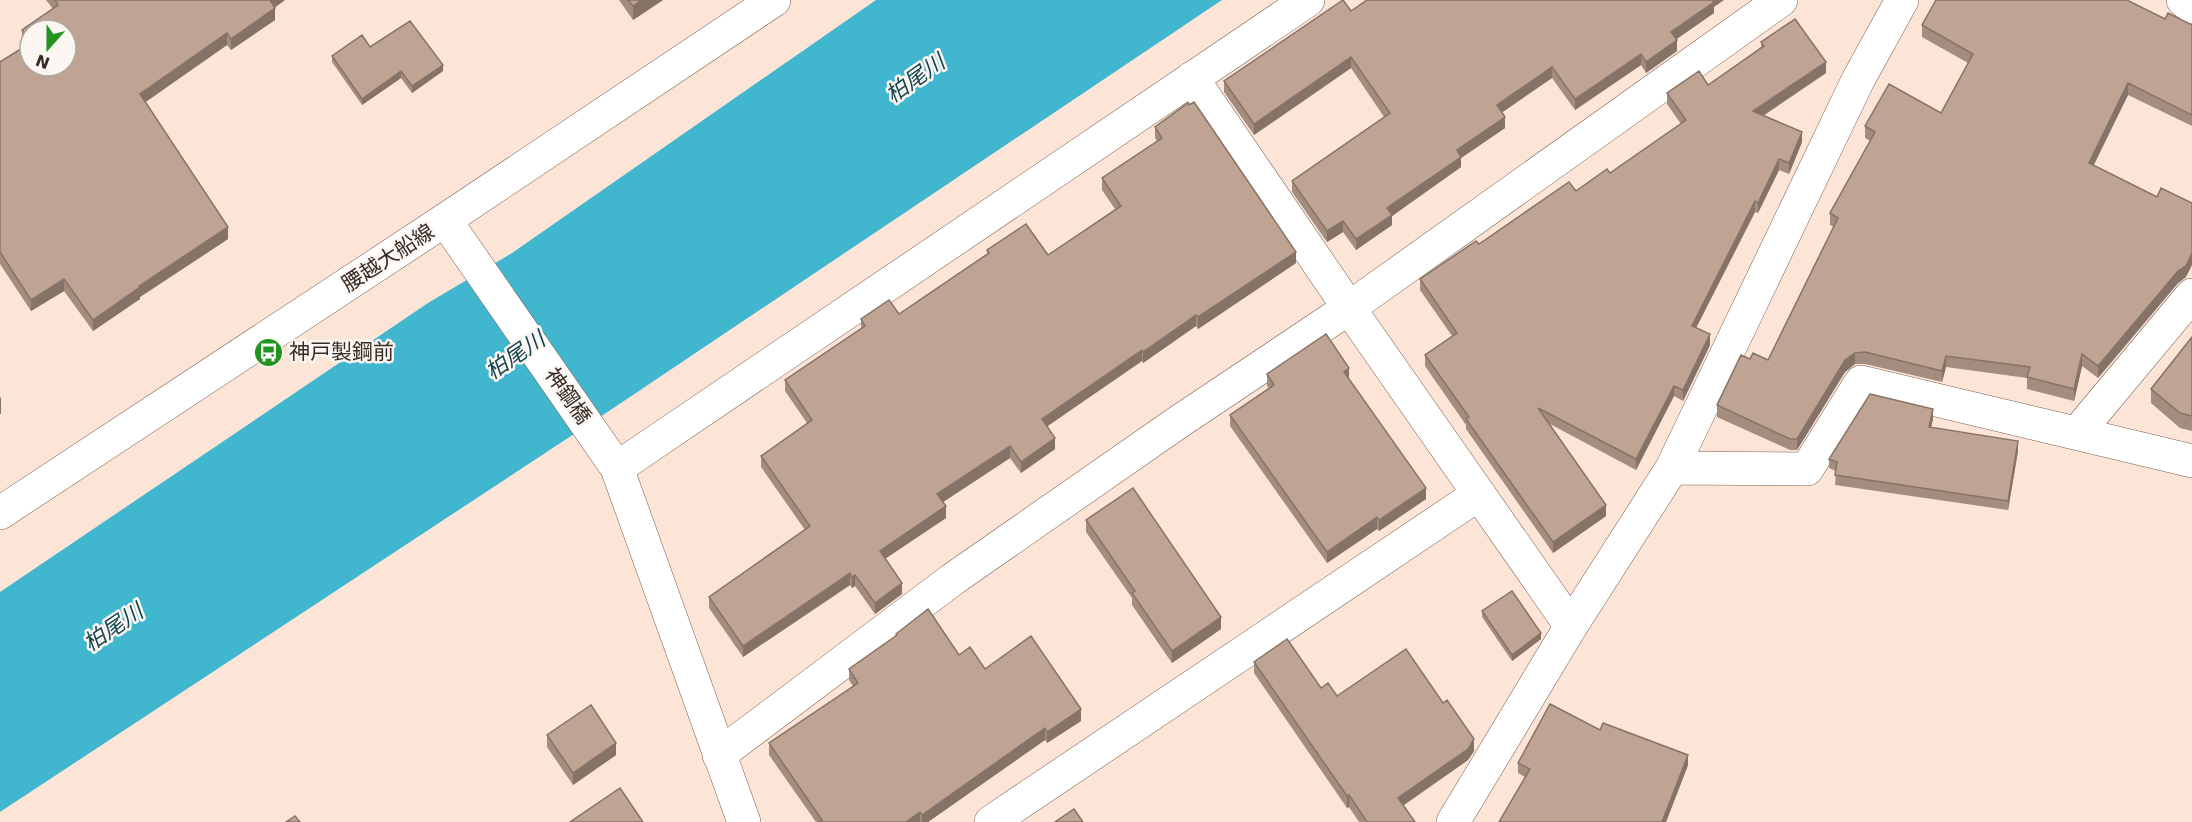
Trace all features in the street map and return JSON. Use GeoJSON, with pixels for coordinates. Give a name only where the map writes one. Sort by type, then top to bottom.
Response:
{"type":"FeatureCollection","features":[{"type":"Feature","properties":{"kind":"street","name":"腰越大船線"},"geometry":{"type":"LineString","coordinates":[[0,513],[774,0]]}},
{"type":"Feature","properties":{"kind":"street"},"geometry":{"type":"LineString","coordinates":[[610,457],[1308,0]]}},
{"type":"Feature","properties":{"kind":"street"},"geometry":{"type":"LineString","coordinates":[[718,754],[952,579],[1177,423],[1349,308],[1781,0]]}},
{"type":"Feature","properties":{"kind":"street"},"geometry":{"type":"LineString","coordinates":[[2183,0],[2192,7]]}},
{"type":"Feature","properties":{"kind":"street"},"geometry":{"type":"LineString","coordinates":[[1453,822],[1571,626],[1672,468],[1894,4]]}},
{"type":"Feature","properties":{"kind":"street"},"geometry":{"type":"LineString","coordinates":[[1192,78],[1571,626]]}},
{"type":"Feature","properties":{"kind":"street","name":"神鋼橋"},"geometry":{"type":"LineString","coordinates":[[445,220],[610,457],[744,822]]}},
{"type":"Feature","properties":{"kind":"street"},"geometry":{"type":"LineString","coordinates":[[2077,433],[2192,295]]}},
{"type":"Feature","properties":{"kind":"street"},"geometry":{"type":"LineString","coordinates":[[1672,468],[1807,470],[1861,382],[2192,461]]}},
{"type":"Feature","properties":{"kind":"street"},"geometry":{"type":"LineString","coordinates":[[991,822],[1479,494]]}},
{"type":"Feature","properties":{"kind":"water","name":"柏尾川"},"geometry":{"type":"Polygon","coordinates":[[[876,0],[1222,0],[615,407],[0,812],[0,592],[428,303],[512,253],[876,0]]]}},
{"type":"Feature","properties":{"kind":"building"},"geometry":{"type":"Polygon","coordinates":[[[55,0],[270,0],[275,8],[231,39],[227,33],[140,94],[228,227],[139,286],[93,320],[64,279],[31,300],[0,252],[0,62],[18,51],[18,78],[78,78],[78,18],[39,18],[58,5],[55,0]]]}},
{"type":"Feature","properties":{"kind":"building"},"geometry":{"type":"Polygon","coordinates":[[[628,0],[642,0],[633,6],[628,0]]]}},
{"type":"Feature","properties":{"kind":"building"},"geometry":{"type":"Polygon","coordinates":[[[1343,0],[1351,11],[1367,0],[1712,0],[1714,2],[1671,32],[1677,40],[1646,62],[1641,54],[1575,99],[1552,67],[1497,105],[1505,117],[1457,150],[1461,157],[1387,208],[1392,215],[1356,239],[1343,221],[1327,231],[1292,181],[1390,113],[1351,57],[1254,124],[1224,81],[1343,0]]]}},
{"type":"Feature","properties":{"kind":"building"},"geometry":{"type":"Polygon","coordinates":[[[1936,0],[2127,0],[2165,19],[2168,13],[2192,25],[2192,115],[2128,83],[2089,163],[2157,197],[2161,188],[2192,203],[2192,253],[2186,266],[2178,271],[2098,366],[2082,354],[2074,389],[2027,377],[2030,367],[1946,356],[1942,371],[1865,352],[1855,353],[1845,360],[1797,439],[1790,439],[1717,405],[1741,355],[1750,359],[1753,353],[1768,360],[1838,218],[1830,213],[1875,132],[1865,126],[1889,84],[1941,113],[1973,54],[1922,25],[1936,0]]]}},
{"type":"Feature","properties":{"kind":"building"},"geometry":{"type":"Polygon","coordinates":[[[1795,19],[1826,62],[1753,111],[1802,132],[1789,163],[1779,159],[1758,203],[1755,201],[1692,326],[1710,334],[1683,390],[1674,386],[1636,459],[1538,408],[1606,505],[1553,542],[1466,419],[1469,417],[1425,355],[1457,333],[1420,279],[1476,241],[1479,244],[1569,182],[1576,191],[1607,169],[1610,173],[1686,120],[1667,93],[1699,71],[1708,85],[1764,46],[1761,42],[1795,19]]]}},
{"type":"Feature","properties":{"kind":"building"},"geometry":{"type":"Polygon","coordinates":[[[410,21],[443,65],[412,86],[401,71],[362,99],[332,56],[362,35],[370,47],[410,21]]]}},
{"type":"Feature","properties":{"kind":"building"},"geometry":{"type":"Polygon","coordinates":[[[1194,102],[1296,252],[1198,317],[1196,315],[1143,352],[1142,350],[1042,419],[1055,438],[1021,462],[1010,446],[937,494],[946,506],[880,551],[902,583],[875,603],[855,575],[852,577],[850,573],[743,646],[709,597],[810,526],[761,456],[812,420],[785,380],[865,326],[861,319],[889,300],[899,314],[989,253],[987,250],[1026,224],[1048,255],[1121,206],[1102,178],[1162,138],[1155,127],[1188,103],[1189,105],[1194,102]]]}},
{"type":"Feature","properties":{"kind":"building"},"geometry":{"type":"Polygon","coordinates":[[[1326,334],[1349,368],[1344,372],[1426,488],[1379,520],[1377,517],[1327,552],[1230,415],[1274,385],[1267,374],[1326,334]]]}},
{"type":"Feature","properties":{"kind":"building"},"geometry":{"type":"Polygon","coordinates":[[[2192,337],[2192,416],[2180,413],[2151,389],[2192,337]]]}},
{"type":"Feature","properties":{"kind":"building"},"geometry":{"type":"Polygon","coordinates":[[[1870,394],[1933,409],[1929,427],[2018,441],[2008,501],[1835,475],[1837,462],[1829,459],[1870,394]]]}},
{"type":"Feature","properties":{"kind":"building"},"geometry":{"type":"Polygon","coordinates":[[[1133,488],[1221,617],[1172,651],[1132,593],[1135,591],[1086,520],[1133,488]]]}},
{"type":"Feature","properties":{"kind":"building"},"geometry":{"type":"Polygon","coordinates":[[[1512,591],[1541,633],[1512,655],[1482,611],[1512,591]]]}},
{"type":"Feature","properties":{"kind":"building"},"geometry":{"type":"Polygon","coordinates":[[[928,609],[959,655],[970,647],[985,669],[1031,636],[1081,709],[1047,732],[1045,728],[922,815],[920,812],[906,822],[819,822],[822,820],[769,743],[858,683],[849,669],[897,635],[928,609]]]}},
{"type":"Feature","properties":{"kind":"building"},"geometry":{"type":"Polygon","coordinates":[[[1287,639],[1321,688],[1328,683],[1337,696],[1406,649],[1443,703],[1447,700],[1474,739],[1468,749],[1398,798],[1415,822],[1367,822],[1349,795],[1347,796],[1254,662],[1287,639]]]}},
{"type":"Feature","properties":{"kind":"building"},"geometry":{"type":"Polygon","coordinates":[[[1550,704],[1600,730],[1603,723],[1688,755],[1662,822],[1499,822],[1530,769],[1518,763],[1550,704]]]}},
{"type":"Feature","properties":{"kind":"building"},"geometry":{"type":"Polygon","coordinates":[[[591,705],[616,743],[573,773],[547,735],[591,705]]]}},
{"type":"Feature","properties":{"kind":"building"},"geometry":{"type":"Polygon","coordinates":[[[620,788],[643,822],[570,822],[620,788]]]}},
{"type":"Feature","properties":{"kind":"building"},"geometry":{"type":"Polygon","coordinates":[[[1074,809],[1083,822],[1055,822],[1074,809]]]}},
{"type":"Feature","properties":{"kind":"building"},"geometry":{"type":"Polygon","coordinates":[[[295,816],[300,822],[286,822],[295,816]]]}},
{"type":"Feature","properties":{"kind":"place","name":"神戸製鋼前"},"geometry":{"type":"Point","coordinates":[268,352]}}]}
